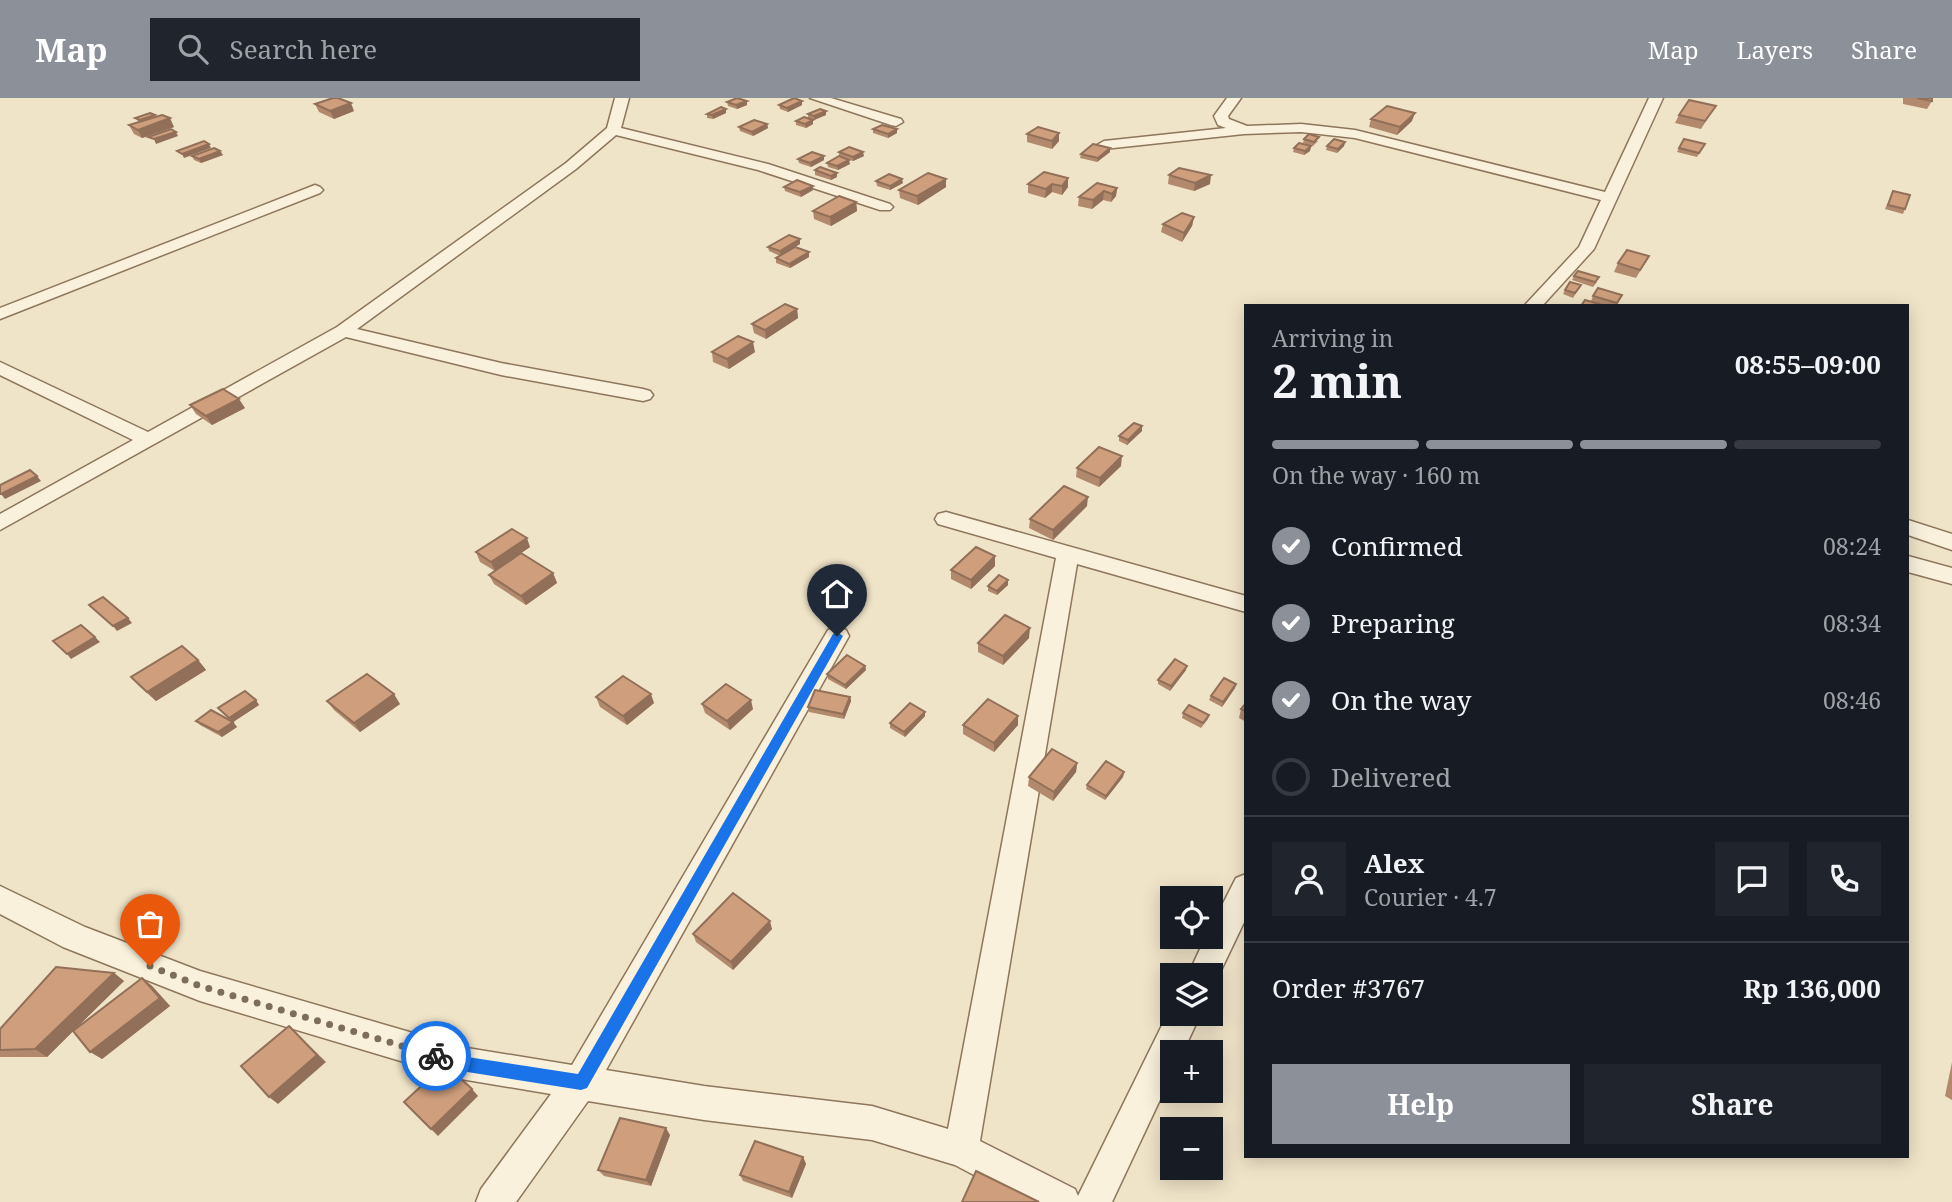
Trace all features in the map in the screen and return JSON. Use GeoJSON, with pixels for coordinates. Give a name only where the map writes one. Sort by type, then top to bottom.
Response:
{"type":"FeatureCollection","features":[{"type":"Feature","properties":{"kind":"street"},"geometry":{"type":"LineString","coordinates":[[0,523],[343,331],[517,205],[613,130],[622,98]]}},
{"type":"Feature","properties":{"kind":"street"},"geometry":{"type":"LineString","coordinates":[[817,98],[895,122]]}},
{"type":"Feature","properties":{"kind":"street"},"geometry":{"type":"LineString","coordinates":[[1234,98],[1220,116],[1223,122],[1245,130]]}},
{"type":"Feature","properties":{"kind":"street"},"geometry":{"type":"LineString","coordinates":[[1535,304],[1586,249],[1656,98]]}},
{"type":"Feature","properties":{"kind":"street"},"geometry":{"type":"LineString","coordinates":[[1104,145],[1245,130],[1301,128],[1355,134],[1610,198]]}},
{"type":"Feature","properties":{"kind":"street"},"geometry":{"type":"LineString","coordinates":[[613,130],[763,167],[885,207]]}},
{"type":"Feature","properties":{"kind":"street"},"geometry":{"type":"LineString","coordinates":[[0,314],[315,190]]}},
{"type":"Feature","properties":{"kind":"street"},"geometry":{"type":"LineString","coordinates":[[343,331],[501,369],[643,395]]}},
{"type":"Feature","properties":{"kind":"street"},"geometry":{"type":"LineString","coordinates":[[0,368],[147,439]]}},
{"type":"Feature","properties":{"kind":"street"},"geometry":{"type":"LineString","coordinates":[[946,519],[1244,603]]}},
{"type":"Feature","properties":{"kind":"street"},"geometry":{"type":"LineString","coordinates":[[1909,527],[1952,542]]}},
{"type":"Feature","properties":{"kind":"street"},"geometry":{"type":"LineString","coordinates":[[961,1150],[1068,553]]}},
{"type":"Feature","properties":{"kind":"street"},"geometry":{"type":"LineString","coordinates":[[1909,564],[1952,576]]}},
{"type":"Feature","properties":{"kind":"street"},"geometry":{"type":"LineString","coordinates":[[494,1202],[581,1082],[837,636]]}},
{"type":"Feature","properties":{"kind":"street"},"geometry":{"type":"LineString","coordinates":[[1209,963],[1244,891]]}},
{"type":"Feature","properties":{"kind":"street"},"geometry":{"type":"LineString","coordinates":[[0,899],[74,937],[200,986],[461,1063],[704,1103],[873,1123],[961,1150],[1062,1202]]}},
{"type":"Feature","properties":{"kind":"street"},"geometry":{"type":"LineString","coordinates":[[1093,1202],[1179,1026]]}},
{"type":"Feature","properties":{"kind":"building"},"geometry":{"type":"Polygon","coordinates":[[[333,98],[351,103],[330,111],[315,104],[333,98]]]}},
{"type":"Feature","properties":{"kind":"building"},"geometry":{"type":"Polygon","coordinates":[[[737,98],[747,101],[736,105],[727,102],[737,98]]]}},
{"type":"Feature","properties":{"kind":"building"},"geometry":{"type":"Polygon","coordinates":[[[794,98],[802,101],[787,108],[779,105],[794,98]]]}},
{"type":"Feature","properties":{"kind":"building"},"geometry":{"type":"Polygon","coordinates":[[[1689,100],[1716,106],[1705,121],[1679,115],[1689,100]]]}},
{"type":"Feature","properties":{"kind":"building"},"geometry":{"type":"Polygon","coordinates":[[[1387,106],[1415,113],[1400,127],[1371,119],[1387,106]]]}},
{"type":"Feature","properties":{"kind":"building"},"geometry":{"type":"Polygon","coordinates":[[[721,107],[726,109],[712,115],[707,114],[721,107]]]}},
{"type":"Feature","properties":{"kind":"building"},"geometry":{"type":"Polygon","coordinates":[[[820,109],[826,111],[814,116],[808,114],[820,109]]]}},
{"type":"Feature","properties":{"kind":"building"},"geometry":{"type":"Polygon","coordinates":[[[150,113],[155,115],[140,120],[135,118],[150,113]]]}},
{"type":"Feature","properties":{"kind":"building"},"geometry":{"type":"Polygon","coordinates":[[[162,115],[170,118],[138,130],[129,125],[162,115]]]}},
{"type":"Feature","properties":{"kind":"building"},"geometry":{"type":"Polygon","coordinates":[[[804,117],[813,120],[805,124],[796,121],[804,117]]]}},
{"type":"Feature","properties":{"kind":"building"},"geometry":{"type":"Polygon","coordinates":[[[754,120],[767,124],[752,132],[739,127],[754,120]]]}},
{"type":"Feature","properties":{"kind":"building"},"geometry":{"type":"Polygon","coordinates":[[[882,125],[897,129],[888,134],[873,129],[882,125]]]}},
{"type":"Feature","properties":{"kind":"building"},"geometry":{"type":"Polygon","coordinates":[[[1038,127],[1059,133],[1052,141],[1027,134],[1038,127]]]}},
{"type":"Feature","properties":{"kind":"building"},"geometry":{"type":"Polygon","coordinates":[[[171,129],[176,132],[154,139],[148,137],[171,129]]]}},
{"type":"Feature","properties":{"kind":"building"},"geometry":{"type":"Polygon","coordinates":[[[1309,134],[1319,137],[1314,142],[1304,139],[1309,134]]]}},
{"type":"Feature","properties":{"kind":"building"},"geometry":{"type":"Polygon","coordinates":[[[1334,139],[1345,142],[1338,149],[1327,146],[1334,139]]]}},
{"type":"Feature","properties":{"kind":"building"},"geometry":{"type":"Polygon","coordinates":[[[1684,139],[1705,144],[1699,153],[1679,148],[1684,139]]]}},
{"type":"Feature","properties":{"kind":"building"},"geometry":{"type":"Polygon","coordinates":[[[204,141],[209,144],[182,154],[177,151],[204,141]]]}},
{"type":"Feature","properties":{"kind":"building"},"geometry":{"type":"Polygon","coordinates":[[[1299,143],[1311,146],[1305,151],[1294,148],[1299,143]]]}},
{"type":"Feature","properties":{"kind":"building"},"geometry":{"type":"Polygon","coordinates":[[[1093,144],[1110,148],[1098,158],[1081,154],[1093,144]]]}},
{"type":"Feature","properties":{"kind":"building"},"geometry":{"type":"Polygon","coordinates":[[[849,147],[863,152],[853,157],[839,152],[849,147]]]}},
{"type":"Feature","properties":{"kind":"building"},"geometry":{"type":"Polygon","coordinates":[[[214,148],[220,151],[199,159],[192,156],[214,148]]]}},
{"type":"Feature","properties":{"kind":"building"},"geometry":{"type":"Polygon","coordinates":[[[812,152],[824,156],[810,163],[798,159],[812,152]]]}},
{"type":"Feature","properties":{"kind":"building"},"geometry":{"type":"Polygon","coordinates":[[[839,156],[849,160],[837,166],[827,163],[839,156]]]}},
{"type":"Feature","properties":{"kind":"building"},"geometry":{"type":"Polygon","coordinates":[[[820,167],[837,173],[831,176],[815,170],[820,167]]]}},
{"type":"Feature","properties":{"kind":"building"},"geometry":{"type":"Polygon","coordinates":[[[1179,168],[1211,175],[1195,183],[1169,175],[1179,168]]]}},
{"type":"Feature","properties":{"kind":"building"},"geometry":{"type":"Polygon","coordinates":[[[1044,172],[1068,178],[1062,186],[1052,184],[1046,189],[1028,184],[1044,172]]]}},
{"type":"Feature","properties":{"kind":"building"},"geometry":{"type":"Polygon","coordinates":[[[928,173],[946,179],[917,196],[899,190],[928,173]]]}},
{"type":"Feature","properties":{"kind":"building"},"geometry":{"type":"Polygon","coordinates":[[[889,174],[902,179],[890,186],[876,181],[889,174]]]}},
{"type":"Feature","properties":{"kind":"building"},"geometry":{"type":"Polygon","coordinates":[[[797,180],[813,186],[800,192],[784,187],[797,180]]]}},
{"type":"Feature","properties":{"kind":"building"},"geometry":{"type":"Polygon","coordinates":[[[1097,183],[1117,188],[1112,194],[1104,191],[1093,200],[1079,197],[1097,183]]]}},
{"type":"Feature","properties":{"kind":"building"},"geometry":{"type":"Polygon","coordinates":[[[1893,191],[1910,195],[1905,209],[1888,205],[1893,191]]]}},
{"type":"Feature","properties":{"kind":"building"},"geometry":{"type":"Polygon","coordinates":[[[839,196],[856,202],[830,217],[813,211],[839,196]]]}},
{"type":"Feature","properties":{"kind":"building"},"geometry":{"type":"Polygon","coordinates":[[[1182,213],[1194,217],[1184,233],[1163,224],[1182,213]]]}},
{"type":"Feature","properties":{"kind":"building"},"geometry":{"type":"Polygon","coordinates":[[[789,235],[800,239],[780,251],[768,247],[789,235]]]}},
{"type":"Feature","properties":{"kind":"building"},"geometry":{"type":"Polygon","coordinates":[[[795,247],[809,252],[789,264],[776,258],[795,247]]]}},
{"type":"Feature","properties":{"kind":"building"},"geometry":{"type":"Polygon","coordinates":[[[1627,250],[1649,256],[1640,270],[1618,263],[1627,250]]]}},
{"type":"Feature","properties":{"kind":"building"},"geometry":{"type":"Polygon","coordinates":[[[1578,271],[1599,277],[1595,282],[1574,276],[1578,271]]]}},
{"type":"Feature","properties":{"kind":"building"},"geometry":{"type":"Polygon","coordinates":[[[1570,282],[1581,285],[1575,293],[1565,290],[1570,282]]]}},
{"type":"Feature","properties":{"kind":"building"},"geometry":{"type":"Polygon","coordinates":[[[1598,288],[1622,295],[1617,303],[1593,296],[1598,288]]]}},
{"type":"Feature","properties":{"kind":"building"},"geometry":{"type":"Polygon","coordinates":[[[1585,300],[1599,304],[1582,304],[1585,300]]]}},
{"type":"Feature","properties":{"kind":"building"},"geometry":{"type":"Polygon","coordinates":[[[785,304],[797,309],[765,330],[752,324],[785,304]]]}},
{"type":"Feature","properties":{"kind":"building"},"geometry":{"type":"Polygon","coordinates":[[[738,336],[753,342],[727,359],[712,352],[738,336]]]}},
{"type":"Feature","properties":{"kind":"building"},"geometry":{"type":"Polygon","coordinates":[[[223,389],[239,399],[206,416],[190,405],[223,389]]]}},
{"type":"Feature","properties":{"kind":"building"},"geometry":{"type":"Polygon","coordinates":[[[1134,423],[1142,426],[1128,440],[1119,436],[1134,423]]]}},
{"type":"Feature","properties":{"kind":"building"},"geometry":{"type":"Polygon","coordinates":[[[1099,447],[1122,456],[1100,478],[1077,468],[1099,447]]]}},
{"type":"Feature","properties":{"kind":"building"},"geometry":{"type":"Polygon","coordinates":[[[30,470],[37,476],[0,494],[0,485],[30,470]]]}},
{"type":"Feature","properties":{"kind":"building"},"geometry":{"type":"Polygon","coordinates":[[[1064,486],[1088,497],[1053,530],[1030,519],[1064,486]]]}},
{"type":"Feature","properties":{"kind":"building"},"geometry":{"type":"Polygon","coordinates":[[[512,529],[527,538],[491,562],[476,552],[512,529]]]}},
{"type":"Feature","properties":{"kind":"building"},"geometry":{"type":"Polygon","coordinates":[[[976,547],[995,556],[971,580],[951,570],[976,547]]]}},
{"type":"Feature","properties":{"kind":"building"},"geometry":{"type":"Polygon","coordinates":[[[521,553],[553,573],[521,596],[489,575],[521,553]]]}},
{"type":"Feature","properties":{"kind":"building"},"geometry":{"type":"Polygon","coordinates":[[[999,575],[1008,580],[997,591],[988,586],[999,575]]]}},
{"type":"Feature","properties":{"kind":"building"},"geometry":{"type":"Polygon","coordinates":[[[103,597],[128,618],[113,626],[89,605],[103,597]]]}},
{"type":"Feature","properties":{"kind":"building"},"geometry":{"type":"Polygon","coordinates":[[[1005,615],[1030,628],[1003,656],[978,643],[1005,615]]]}},
{"type":"Feature","properties":{"kind":"building"},"geometry":{"type":"Polygon","coordinates":[[[81,625],[95,637],[67,654],[53,641],[81,625]]]}},
{"type":"Feature","properties":{"kind":"building"},"geometry":{"type":"Polygon","coordinates":[[[182,646],[198,660],[147,692],[131,677],[182,646]]]}},
{"type":"Feature","properties":{"kind":"building"},"geometry":{"type":"Polygon","coordinates":[[[847,655],[865,666],[845,685],[827,674],[847,655]]]}},
{"type":"Feature","properties":{"kind":"building"},"geometry":{"type":"Polygon","coordinates":[[[1175,659],[1187,666],[1171,686],[1158,680],[1175,659]]]}},
{"type":"Feature","properties":{"kind":"building"},"geometry":{"type":"Polygon","coordinates":[[[367,674],[394,694],[354,723],[327,701],[367,674]]]}},
{"type":"Feature","properties":{"kind":"building"},"geometry":{"type":"Polygon","coordinates":[[[623,676],[651,694],[623,716],[596,697],[623,676]]]}},
{"type":"Feature","properties":{"kind":"building"},"geometry":{"type":"Polygon","coordinates":[[[1224,678],[1236,684],[1223,702],[1211,696],[1224,678]]]}},
{"type":"Feature","properties":{"kind":"building"},"geometry":{"type":"Polygon","coordinates":[[[726,684],[751,700],[727,721],[702,704],[726,684]]]}},
{"type":"Feature","properties":{"kind":"building"},"geometry":{"type":"Polygon","coordinates":[[[815,690],[850,697],[843,714],[808,707],[815,690]]]}},
{"type":"Feature","properties":{"kind":"building"},"geometry":{"type":"Polygon","coordinates":[[[245,691],[256,700],[229,718],[218,708],[245,691]]]}},
{"type":"Feature","properties":{"kind":"building"},"geometry":{"type":"Polygon","coordinates":[[[988,699],[1018,716],[994,743],[963,725],[988,699]]]}},
{"type":"Feature","properties":{"kind":"building"},"geometry":{"type":"Polygon","coordinates":[[[910,703],[925,712],[904,732],[890,723],[910,703]]]}},
{"type":"Feature","properties":{"kind":"building"},"geometry":{"type":"Polygon","coordinates":[[[1189,705],[1209,715],[1203,723],[1183,713],[1189,705]]]}},
{"type":"Feature","properties":{"kind":"building"},"geometry":{"type":"Polygon","coordinates":[[[211,710],[233,722],[218,732],[196,721],[211,710]]]}},
{"type":"Feature","properties":{"kind":"building"},"geometry":{"type":"Polygon","coordinates":[[[1052,749],[1077,763],[1054,792],[1029,777],[1052,749]]]}},
{"type":"Feature","properties":{"kind":"building"},"geometry":{"type":"Polygon","coordinates":[[[1106,761],[1124,772],[1106,796],[1087,785],[1106,761]]]}},
{"type":"Feature","properties":{"kind":"building"},"geometry":{"type":"Polygon","coordinates":[[[733,893],[770,921],[731,962],[693,934],[733,893]]]}},
{"type":"Feature","properties":{"kind":"building"},"geometry":{"type":"Polygon","coordinates":[[[56,967],[114,973],[35,1049],[0,1050],[0,1029],[56,967]]]}},
{"type":"Feature","properties":{"kind":"building"},"geometry":{"type":"Polygon","coordinates":[[[142,978],[160,998],[90,1052],[73,1031],[142,978]]]}},
{"type":"Feature","properties":{"kind":"building"},"geometry":{"type":"Polygon","coordinates":[[[289,1026],[317,1055],[269,1097],[241,1066],[289,1026]]]}},
{"type":"Feature","properties":{"kind":"building"},"geometry":{"type":"Polygon","coordinates":[[[445,1064],[472,1089],[431,1129],[404,1102],[445,1064]]]}},
{"type":"Feature","properties":{"kind":"building"},"geometry":{"type":"Polygon","coordinates":[[[620,1118],[666,1128],[646,1180],[598,1170],[620,1118]]]}},
{"type":"Feature","properties":{"kind":"building"},"geometry":{"type":"Polygon","coordinates":[[[755,1141],[803,1157],[789,1192],[740,1175],[755,1141]]]}},
{"type":"Feature","properties":{"kind":"building"},"geometry":{"type":"Polygon","coordinates":[[[976,1171],[1039,1202],[962,1202],[976,1171]]]}},
{"type":"Feature","properties":{"kind":"way so far"},"geometry":{"type":"LineString","coordinates":[[150,966],[200,986],[436,1056]]}},
{"type":"Feature","properties":{"kind":"route"},"geometry":{"type":"LineString","coordinates":[[436,1056],[461,1063],[581,1082],[837,636]]}}]}
